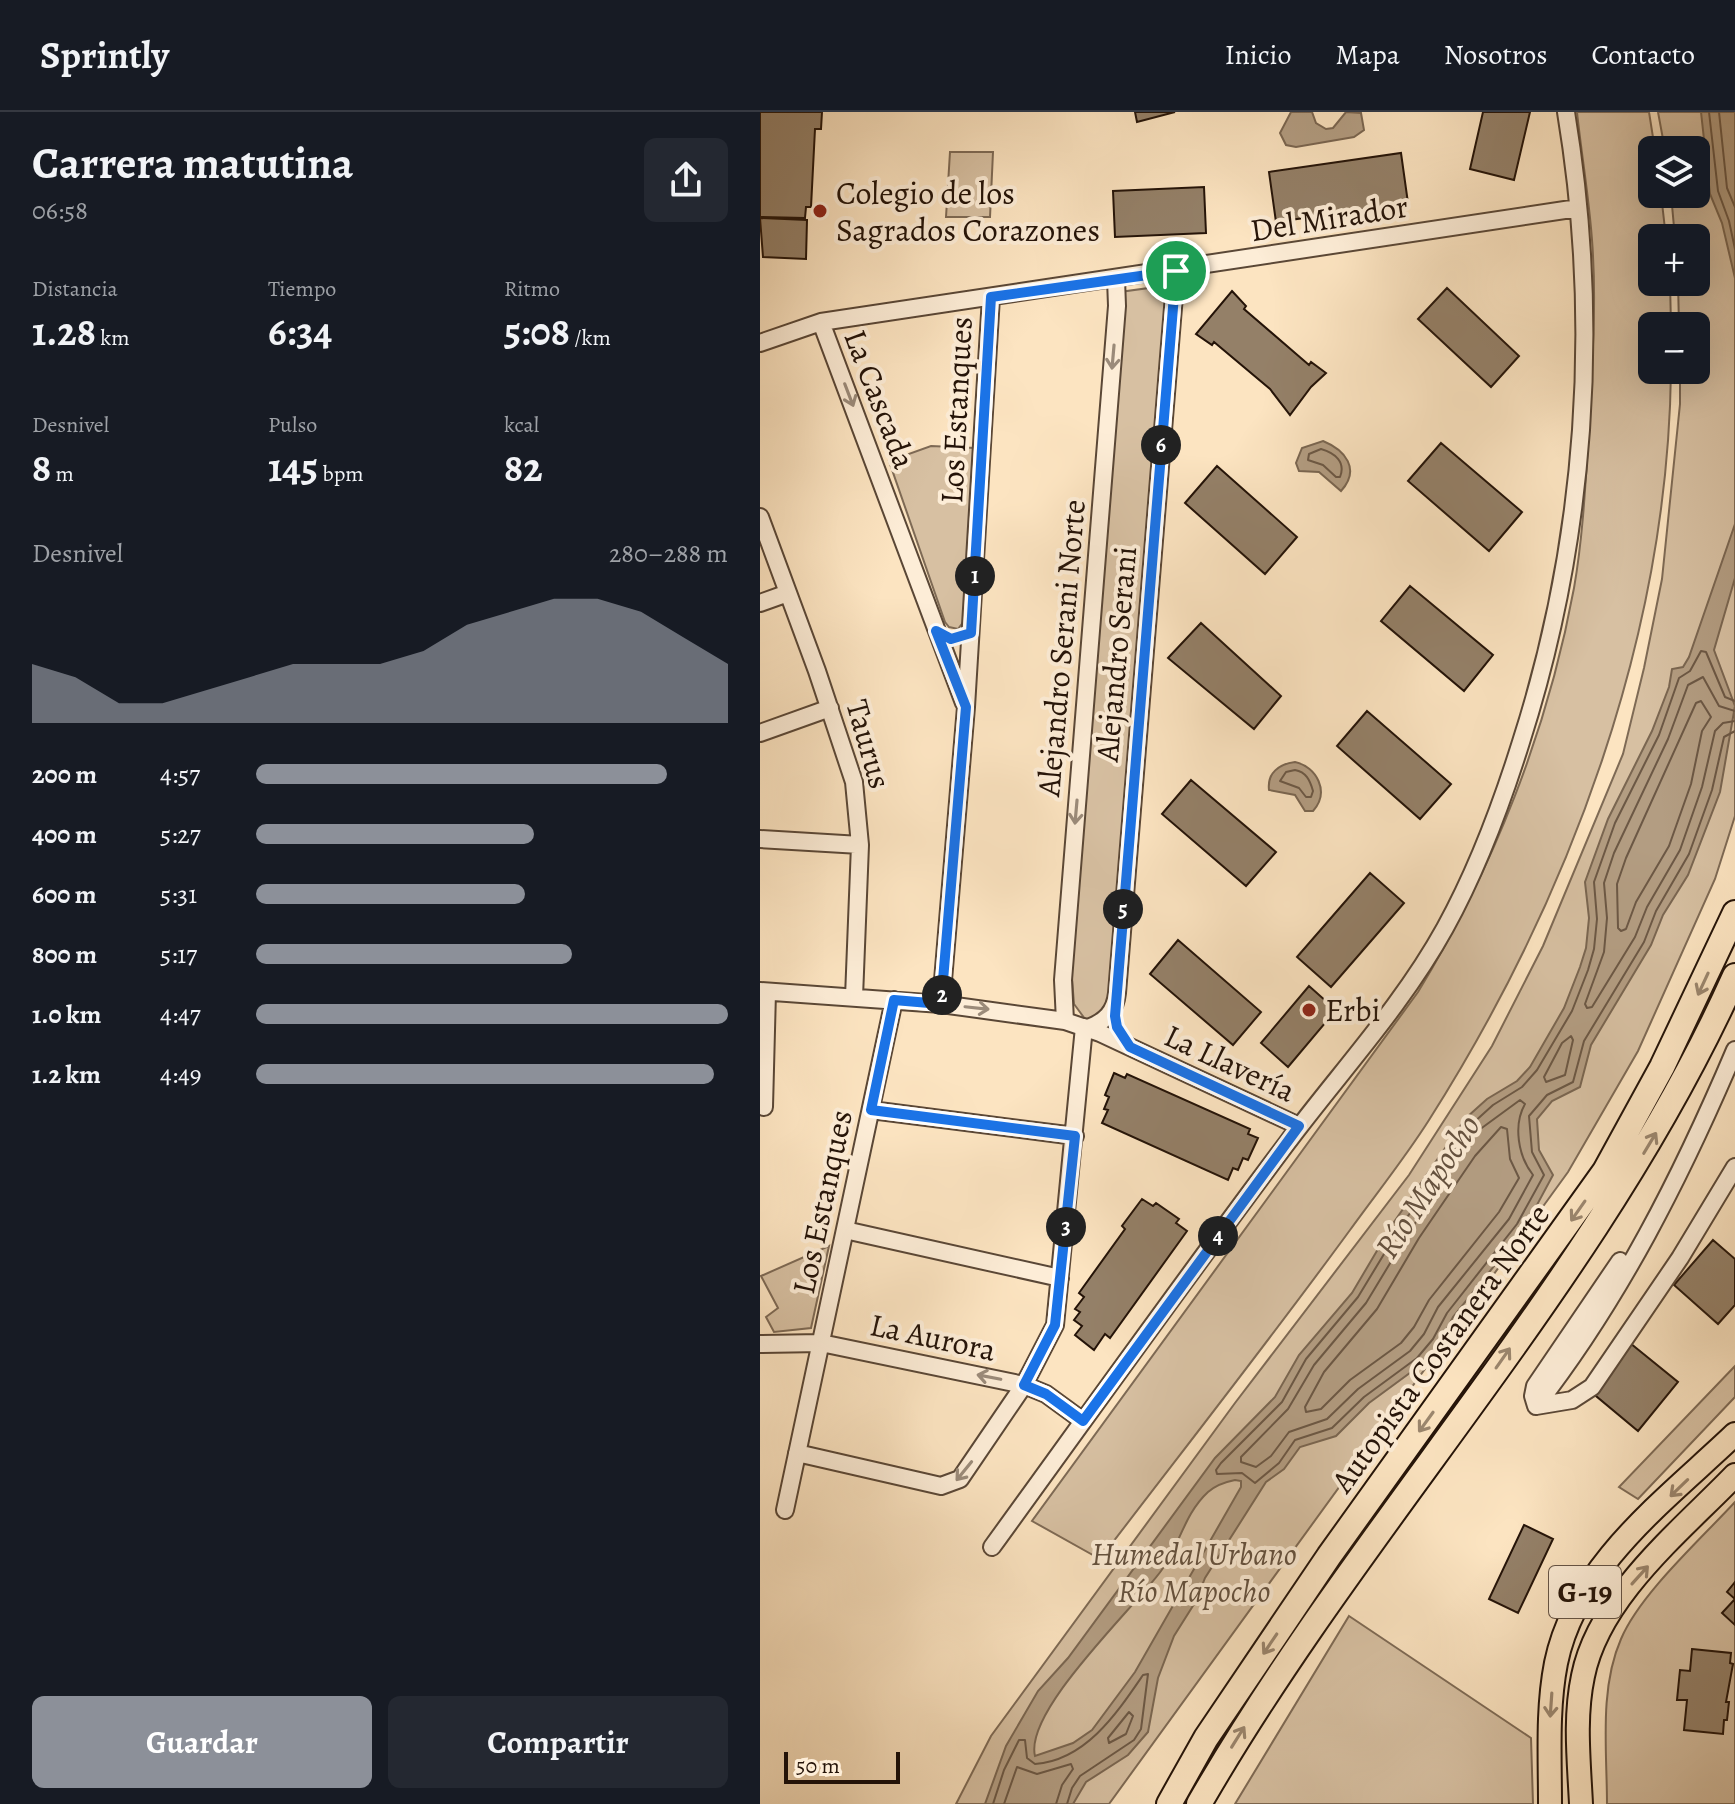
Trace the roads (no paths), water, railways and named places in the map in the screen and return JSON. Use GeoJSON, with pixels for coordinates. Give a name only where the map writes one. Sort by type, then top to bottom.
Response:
{"type":"FeatureCollection","features":[{"type":"Feature","properties":{"kind":"highway","name":"Autopista Costanera Norte"},"geometry":{"type":"LineString","coordinates":[[1169,1804],[1206,1738],[1329,1556],[1605,1171],[1670,1053],[1735,913]]}},
{"type":"Feature","properties":{"kind":"highway","name":"Autopista Costanera Norte"},"geometry":{"type":"LineString","coordinates":[[1199,1804],[1264,1698],[1610,1207],[1683,1083],[1735,976]]}},
{"type":"Feature","properties":{"kind":"highway"},"geometry":{"type":"LineString","coordinates":[[1156,1804],[1206,1738]]}},
{"type":"Feature","properties":{"kind":"main road","name":"G-19"},"geometry":{"type":"LineString","coordinates":[[1550,1804],[1553,1682],[1563,1639],[1578,1604],[1598,1571],[1630,1535],[1735,1434]]}},
{"type":"Feature","properties":{"kind":"main road","name":"G-19"},"geometry":{"type":"LineString","coordinates":[[1581,1804],[1580,1698],[1583,1677],[1596,1638],[1613,1606],[1631,1584],[1735,1475]]}},
{"type":"Feature","properties":{"kind":"street"},"geometry":{"type":"LineString","coordinates":[[992,1547],[1299,1126],[1407,988],[1447,925],[1497,812],[1535,698],[1566,564],[1582,433],[1584,321],[1578,208],[1566,112]]}},
{"type":"Feature","properties":{"kind":"street","name":"Del Mirador"},"geometry":{"type":"LineString","coordinates":[[760,343],[821,322],[1176,271],[1578,208]]}},
{"type":"Feature","properties":{"kind":"street","name":"Alejandro Serani"},"geometry":{"type":"LineString","coordinates":[[1116,1004],[1176,271]]}},
{"type":"Feature","properties":{"kind":"street","name":"Alejandro Serani Norte"},"geometry":{"type":"LineString","coordinates":[[1065,1021],[1063,980],[1117,306],[1116,279]]}},
{"type":"Feature","properties":{"kind":"street","name":"Los Estanques"},"geometry":{"type":"LineString","coordinates":[[941,1004],[966,707],[991,297]]}},
{"type":"Feature","properties":{"kind":"street","name":"La Cascada"},"geometry":{"type":"LineString","coordinates":[[821,322],[966,707]]}},
{"type":"Feature","properties":{"kind":"street","name":"Taurus"},"geometry":{"type":"LineString","coordinates":[[760,517],[854,782],[860,845],[854,997]]}},
{"type":"Feature","properties":{"kind":"street"},"geometry":{"type":"LineString","coordinates":[[760,603],[788,593]]}},
{"type":"Feature","properties":{"kind":"street"},"geometry":{"type":"LineString","coordinates":[[936,631],[951,639],[971,633]]}},
{"type":"Feature","properties":{"kind":"street"},"geometry":{"type":"LineString","coordinates":[[760,733],[830,708]]}},
{"type":"Feature","properties":{"kind":"street"},"geometry":{"type":"LineString","coordinates":[[760,839],[860,845]]}},
{"type":"Feature","properties":{"kind":"street"},"geometry":{"type":"LineString","coordinates":[[764,991],[764,1107]]}},
{"type":"Feature","properties":{"kind":"street","name":"La Llavería"},"geometry":{"type":"LineString","coordinates":[[764,991],[941,1004],[1065,1021],[1130,1047],[1299,1126]]}},
{"type":"Feature","properties":{"kind":"street","name":"Los Estanques"},"geometry":{"type":"LineString","coordinates":[[785,1510],[894,1000]]}},
{"type":"Feature","properties":{"kind":"street"},"geometry":{"type":"LineString","coordinates":[[797,1453],[941,1486],[960,1479],[1024,1385],[1052,1336],[1086,1028],[1105,1020],[1116,1004]]}},
{"type":"Feature","properties":{"kind":"street"},"geometry":{"type":"LineString","coordinates":[[1116,1004],[1117,1027],[1130,1047]]}},
{"type":"Feature","properties":{"kind":"street"},"geometry":{"type":"LineString","coordinates":[[1735,1050],[1682,1161],[1609,1279],[1535,1386],[1533,1396],[1536,1406],[1572,1400],[1592,1387],[1680,1258],[1735,1167]]}},
{"type":"Feature","properties":{"kind":"street"},"geometry":{"type":"LineString","coordinates":[[871,1110],[1075,1136]]}},
{"type":"Feature","properties":{"kind":"street"},"geometry":{"type":"LineString","coordinates":[[845,1230],[1060,1278]]}},
{"type":"Feature","properties":{"kind":"street","name":"La Aurora"},"geometry":{"type":"LineString","coordinates":[[760,1342],[821,1343],[1024,1385],[1046,1394],[1083,1421]]}},
{"type":"Feature","properties":{"kind":"water"},"geometry":{"type":"Polygon","coordinates":[[[1291,112],[1312,112],[1316,123],[1326,129],[1333,128],[1346,112],[1361,113],[1364,130],[1354,137],[1296,147],[1286,145],[1280,133],[1291,112]]]}},
{"type":"Feature","properties":{"kind":"water"},"geometry":{"type":"Polygon","coordinates":[[[1701,112],[1735,112],[1735,278],[1722,223],[1710,194],[1710,136],[1704,136],[1701,112]]]}},
{"type":"Feature","properties":{"kind":"water"},"geometry":{"type":"Polygon","coordinates":[[[1323,441],[1348,461],[1350,475],[1341,491],[1319,472],[1299,471],[1296,463],[1302,448],[1323,441]]]}},
{"type":"Feature","properties":{"kind":"water","name":"Río Mapocho"},"geometry":{"type":"Polygon","coordinates":[[[1735,524],[1735,578],[1714,650],[1735,706],[1720,792],[1688,875],[1663,915],[1651,945],[1591,1045],[1580,1087],[1552,1101],[1537,1119],[1539,1150],[1553,1175],[1524,1229],[1453,1317],[1439,1344],[1422,1364],[1369,1403],[1336,1436],[1300,1447],[1284,1469],[1266,1482],[1205,1578],[1196,1601],[1174,1636],[1158,1678],[1148,1732],[1128,1755],[1086,1782],[1073,1804],[985,1804],[1006,1746],[1038,1691],[1068,1658],[1215,1458],[1275,1397],[1299,1355],[1352,1293],[1394,1222],[1466,1118],[1487,1099],[1517,1081],[1530,1067],[1564,1008],[1586,948],[1589,918],[1585,882],[1608,819],[1652,731],[1669,687],[1672,669],[1683,667],[1735,524]],[[1241,1481],[1217,1486],[1200,1501],[1161,1571],[1084,1660],[1046,1713],[1036,1737],[1035,1756],[1073,1743],[1092,1730],[1135,1672],[1241,1487],[1241,1481]]]}},
{"type":"Feature","properties":{"kind":"water"},"geometry":{"type":"Polygon","coordinates":[[[1295,762],[1309,769],[1319,781],[1320,796],[1313,811],[1305,811],[1295,795],[1269,790],[1275,770],[1295,762]]]}},
{"type":"Feature","properties":{"kind":"place","name":"Colegio de los Sagrados Corazones"},"geometry":{"type":"Point","coordinates":[820,211]}},
{"type":"Feature","properties":{"kind":"place","name":"Erbi"},"geometry":{"type":"Point","coordinates":[1309,1010]}},
{"type":"Feature","properties":{"kind":"park label","name":"Humedal Urbano Río Mapocho"},"geometry":{"type":"Point","coordinates":[1194,1572]}}]}
